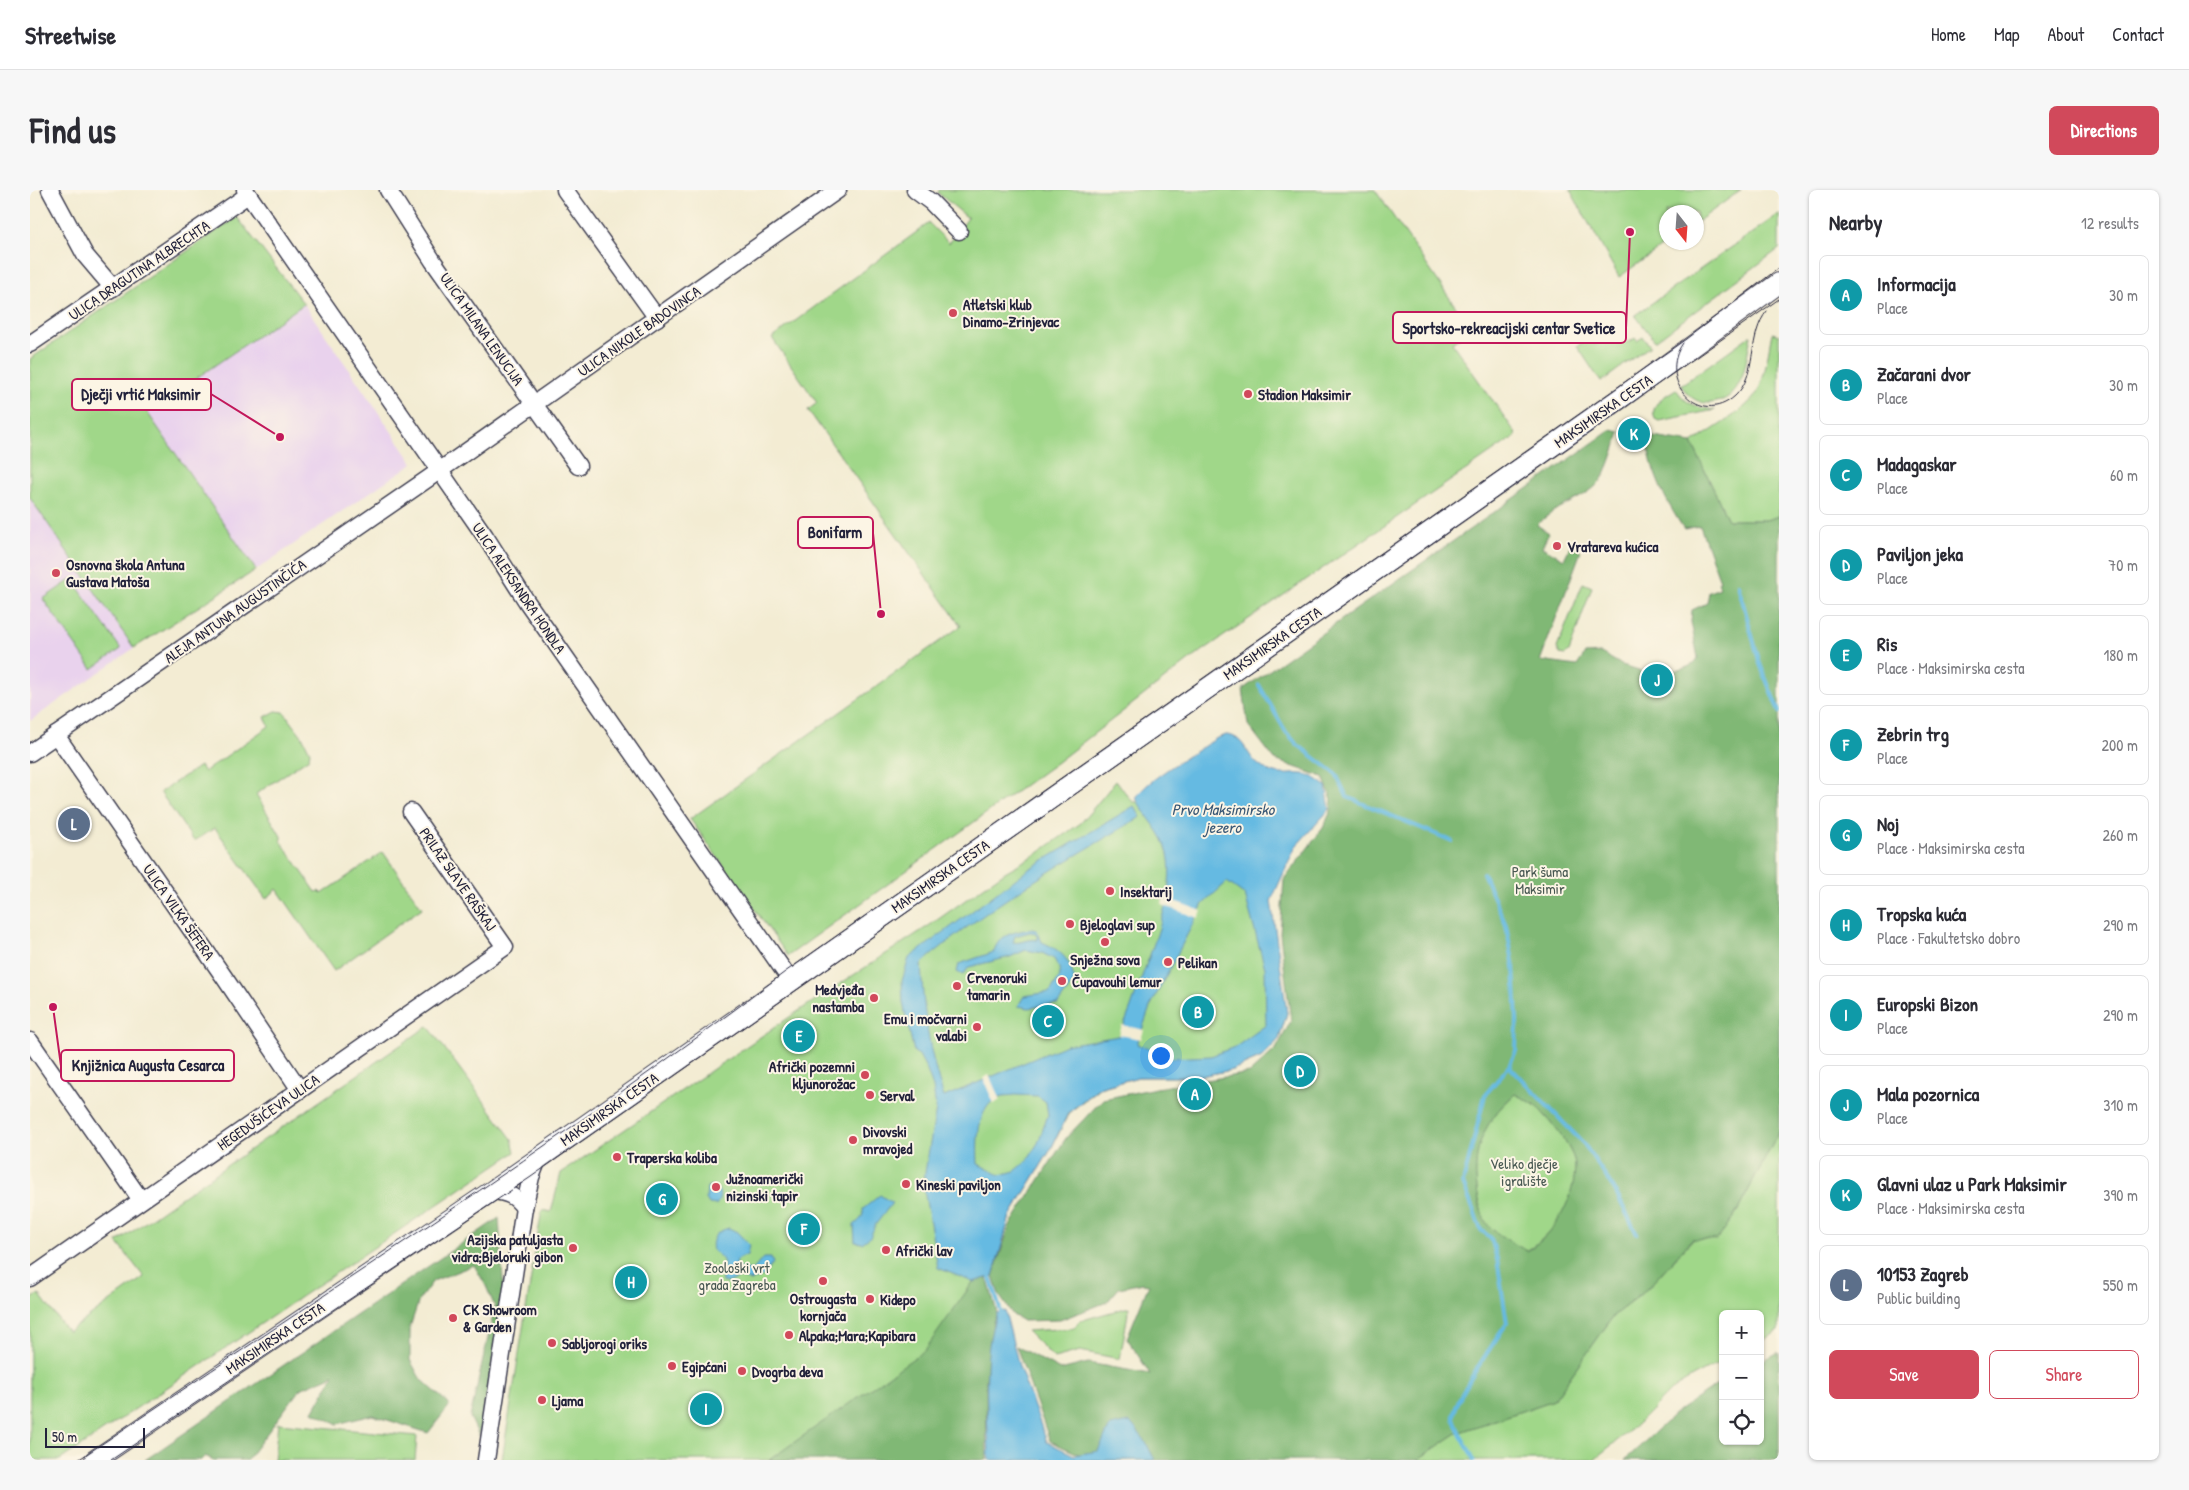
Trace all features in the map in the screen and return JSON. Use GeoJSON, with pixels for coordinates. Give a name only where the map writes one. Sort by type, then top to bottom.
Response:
{"type":"FeatureCollection","features":[{"type":"Feature","properties":{"kind":"main road","name":"MAKSIMIRSKA CESTA"},"geometry":{"type":"LineString","coordinates":[[96,1460],[538,1159],[1637,387],[1779,283]]}},
{"type":"Feature","properties":{"kind":"street"},"geometry":{"type":"LineString","coordinates":[[50,190],[85,255],[112,288]]}},
{"type":"Feature","properties":{"kind":"street","name":"ULICA MILANA LENUCIJA"},"geometry":{"type":"LineString","coordinates":[[388,190],[432,261],[578,466]]}},
{"type":"Feature","properties":{"kind":"street"},"geometry":{"type":"LineString","coordinates":[[565,190],[657,318]]}},
{"type":"Feature","properties":{"kind":"street","name":"ULICA NIKOLE BADOVINCA"},"geometry":{"type":"LineString","coordinates":[[440,471],[838,190]]}},
{"type":"Feature","properties":{"kind":"street"},"geometry":{"type":"LineString","coordinates":[[914,190],[930,202],[959,231]]}},
{"type":"Feature","properties":{"kind":"street","name":"ULICA DRAGUTINA ALBRECHTA"},"geometry":{"type":"LineString","coordinates":[[30,344],[246,193]]}},
{"type":"Feature","properties":{"kind":"street","name":"ULICA ALEKSANDRA HONDLA"},"geometry":{"type":"LineString","coordinates":[[246,193],[485,536],[526,602],[791,981]]}},
{"type":"Feature","properties":{"kind":"street","name":"ALEJA ANTUNA AUGUSTINČIĆA"},"geometry":{"type":"LineString","coordinates":[[30,753],[440,471]]}},
{"type":"Feature","properties":{"kind":"street","name":"ULICA VILKA ŠEFERA"},"geometry":{"type":"LineString","coordinates":[[56,735],[300,1090]]}},
{"type":"Feature","properties":{"kind":"street","name":"PRILAZ SLAVE RAŠKAJ"},"geometry":{"type":"LineString","coordinates":[[411,812],[505,947]]}},
{"type":"Feature","properties":{"kind":"street","name":"HEGEDUŠIĆEVA ULICA"},"geometry":{"type":"LineString","coordinates":[[30,1278],[505,947]]}},
{"type":"Feature","properties":{"kind":"street"},"geometry":{"type":"LineString","coordinates":[[30,1041],[141,1200]]}},
{"type":"Feature","properties":{"kind":"street"},"geometry":{"type":"LineString","coordinates":[[486,1460],[524,1208],[531,1177],[538,1159]]}},
{"type":"Feature","properties":{"kind":"street"},"geometry":{"type":"LineString","coordinates":[[492,1191],[507,1193],[518,1199],[524,1208]]}},
{"type":"Feature","properties":{"kind":"shaded area"},"geometry":{"type":"Polygon","coordinates":[[[304,304],[413,463],[256,570],[147,412],[304,304]]]}},
{"type":"Feature","properties":{"kind":"shaded area","name":"Osnovna škola Antuna Gustava Matoša"},"geometry":{"type":"Polygon","coordinates":[[[30,498],[134,648],[30,721],[30,498]]]}},
{"type":"Feature","properties":{"kind":"green space"},"geometry":{"type":"Polygon","coordinates":[[[939,190],[1375,190],[1471,329],[1452,343],[1517,435],[1192,658],[1056,763],[788,956],[690,819],[961,626],[808,410],[817,403],[772,338],[929,223],[949,243],[968,218],[938,193],[939,190]]]}},
{"type":"Feature","properties":{"kind":"green space"},"geometry":{"type":"Polygon","coordinates":[[[1570,190],[1741,190],[1704,217],[1704,205],[1659,205],[1659,249],[1619,277],[1570,190]]]}},
{"type":"Feature","properties":{"kind":"green space"},"geometry":{"type":"Polygon","coordinates":[[[1779,214],[1779,249],[1655,341],[1635,315],[1779,214]]]}},
{"type":"Feature","properties":{"kind":"green space"},"geometry":{"type":"Polygon","coordinates":[[[237,217],[304,304],[147,412],[256,570],[134,648],[30,498],[30,359],[237,217]]]}},
{"type":"Feature","properties":{"kind":"green space"},"geometry":{"type":"Polygon","coordinates":[[[1618,329],[1628,343],[1635,338],[1637,341],[1643,337],[1650,346],[1601,382],[1577,346],[1590,338],[1595,345],[1618,329]]]}},
{"type":"Feature","properties":{"kind":"green space"},"geometry":{"type":"Polygon","coordinates":[[[1772,333],[1779,335],[1779,516],[1766,520],[1728,520],[1692,443],[1737,413],[1757,393],[1765,371],[1772,333]]]}},
{"type":"Feature","properties":{"kind":"green space"},"geometry":{"type":"Polygon","coordinates":[[[1751,335],[1745,368],[1736,388],[1729,396],[1720,401],[1704,403],[1692,398],[1686,392],[1681,385],[1751,335]]]}},
{"type":"Feature","properties":{"kind":"green space"},"geometry":{"type":"Polygon","coordinates":[[[1676,389],[1688,402],[1702,408],[1715,410],[1659,421],[1655,419],[1654,409],[1656,405],[1676,389]]]}},
{"type":"Feature","properties":{"kind":"green space","name":"Park šuma Maksimir"},"geometry":{"type":"Polygon","coordinates":[[[1611,430],[1620,432],[1608,467],[1599,483],[1585,494],[1551,513],[1537,525],[1549,533],[1542,547],[1564,559],[1571,545],[1581,551],[1540,661],[1577,666],[1585,654],[1601,653],[1622,665],[1639,670],[1644,676],[1647,689],[1667,685],[1665,672],[1688,667],[1698,658],[1691,622],[1692,610],[1707,603],[1709,592],[1720,588],[1718,582],[1720,581],[1700,526],[1684,529],[1671,508],[1651,461],[1647,436],[1692,443],[1728,520],[1766,520],[1779,516],[1779,1132],[1737,1212],[1717,1240],[1692,1239],[1644,1292],[1614,1315],[1554,1400],[1457,1433],[1417,1460],[1091,1460],[1050,1441],[1016,1346],[1060,1370],[1088,1363],[1150,1374],[1127,1338],[1149,1284],[1142,1283],[1119,1288],[1107,1302],[1060,1320],[1023,1321],[1013,1315],[999,1295],[993,1276],[1009,1227],[1066,1138],[1103,1099],[1156,1088],[1250,1073],[1276,1049],[1291,1021],[1280,934],[1284,879],[1323,828],[1331,811],[1332,799],[1323,777],[1275,760],[1248,725],[1243,689],[1611,430]],[[1515,1094],[1493,1117],[1480,1142],[1476,1169],[1477,1184],[1481,1211],[1489,1226],[1527,1251],[1546,1235],[1562,1214],[1571,1190],[1575,1165],[1574,1158],[1565,1141],[1551,1122],[1532,1103],[1515,1094]]]}},
{"type":"Feature","properties":{"kind":"green space"},"geometry":{"type":"Polygon","coordinates":[[[72,579],[121,649],[92,669],[43,599],[72,579]]]}},
{"type":"Feature","properties":{"kind":"green space"},"geometry":{"type":"Polygon","coordinates":[[[1583,583],[1592,587],[1569,652],[1565,655],[1560,654],[1557,648],[1583,583]]]}},
{"type":"Feature","properties":{"kind":"green space"},"geometry":{"type":"Polygon","coordinates":[[[276,711],[284,712],[302,736],[310,752],[309,758],[256,794],[282,838],[280,840],[316,892],[319,891],[322,894],[383,852],[422,908],[334,971],[277,889],[266,899],[215,828],[194,841],[160,792],[200,766],[204,772],[269,726],[265,717],[276,711]]]}},
{"type":"Feature","properties":{"kind":"green space","name":"Zoološki vrt grada Zagreba"},"geometry":{"type":"Polygon","coordinates":[[[1116,781],[1133,802],[1143,802],[1255,883],[1278,961],[1287,1013],[1279,1039],[1262,1057],[1232,1070],[1195,1077],[1138,1077],[1099,1088],[1069,1113],[1051,1149],[1010,1216],[993,1276],[987,1277],[935,1358],[796,1460],[502,1460],[542,1210],[551,1212],[561,1173],[791,1016],[1081,823],[1116,781]]]}},
{"type":"Feature","properties":{"kind":"green space"},"geometry":{"type":"Polygon","coordinates":[[[428,1026],[512,1139],[515,1152],[60,1460],[30,1460],[30,1300],[39,1294],[68,1332],[144,1277],[117,1242],[428,1026]]]}},
{"type":"Feature","properties":{"kind":"green space","name":"Veliko dječje igralište"},"geometry":{"type":"Polygon","coordinates":[[[1515,1094],[1532,1103],[1551,1122],[1565,1141],[1574,1158],[1575,1165],[1572,1190],[1562,1214],[1546,1235],[1526,1251],[1488,1226],[1481,1211],[1476,1184],[1475,1169],[1480,1142],[1493,1117],[1515,1094]]]}},
{"type":"Feature","properties":{"kind":"green space"},"geometry":{"type":"Polygon","coordinates":[[[1779,1132],[1779,1331],[1764,1340],[1764,1310],[1719,1310],[1719,1363],[1674,1388],[1638,1424],[1593,1460],[1417,1460],[1457,1433],[1554,1400],[1614,1315],[1644,1292],[1693,1239],[1737,1212],[1779,1132]]]}},
{"type":"Feature","properties":{"kind":"green space"},"geometry":{"type":"Polygon","coordinates":[[[499,1218],[504,1297],[479,1436],[470,1417],[495,1307],[474,1265],[433,1281],[419,1300],[410,1327],[410,1360],[420,1378],[450,1405],[428,1433],[372,1415],[337,1424],[313,1412],[334,1375],[300,1389],[247,1460],[214,1460],[205,1456],[201,1460],[145,1460],[499,1218]]]}},
{"type":"Feature","properties":{"kind":"green space"},"geometry":{"type":"Polygon","coordinates":[[[987,1277],[997,1313],[993,1322],[986,1380],[987,1460],[769,1460],[925,1350],[973,1282],[987,1277]]]}},
{"type":"Feature","properties":{"kind":"green space"},"geometry":{"type":"Polygon","coordinates":[[[1129,1307],[1120,1359],[1080,1351],[1054,1358],[1027,1331],[1074,1328],[1079,1321],[1129,1307]]]}},
{"type":"Feature","properties":{"kind":"green space"},"geometry":{"type":"Polygon","coordinates":[[[1779,1352],[1779,1460],[1625,1460],[1679,1410],[1719,1384],[1719,1445],[1764,1445],[1764,1360],[1779,1352]]]}},
{"type":"Feature","properties":{"kind":"green space"},"geometry":{"type":"Polygon","coordinates":[[[278,1423],[417,1436],[415,1460],[274,1460],[278,1423]]]}},
{"type":"Feature","properties":{"kind":"water","name":"Prvo Maksimirsko jezero"},"geometry":{"type":"Polygon","coordinates":[[[1226,735],[1237,739],[1255,761],[1266,770],[1279,774],[1309,775],[1326,786],[1330,809],[1296,846],[1271,901],[1287,1013],[1279,1039],[1262,1057],[1232,1070],[1195,1077],[1138,1077],[1098,1088],[1068,1113],[1051,1149],[1010,1216],[993,1276],[973,1282],[938,1268],[923,1184],[936,1109],[933,1087],[926,1068],[919,1055],[914,1052],[903,1003],[902,981],[909,958],[1029,869],[1134,806],[1141,817],[1055,868],[1000,904],[921,964],[923,998],[928,1031],[934,1064],[944,1097],[1066,1045],[1119,1036],[1157,934],[1169,884],[1170,868],[1166,846],[1136,798],[1141,791],[1161,774],[1217,738],[1226,735]],[[1227,882],[1203,904],[1150,1007],[1137,1044],[1170,1058],[1211,1056],[1237,1046],[1266,1025],[1265,968],[1245,895],[1227,882]],[[1001,1096],[991,1102],[982,1117],[978,1136],[978,1164],[1000,1175],[1015,1171],[1026,1162],[1038,1143],[1048,1115],[1046,1102],[1038,1096],[1001,1096]]]}},
{"type":"Feature","properties":{"kind":"water"},"geometry":{"type":"Polygon","coordinates":[[[1031,929],[1037,930],[1042,942],[1060,953],[1071,968],[1074,982],[1058,1004],[1029,1008],[1018,1006],[1024,996],[1050,992],[1060,976],[1059,968],[1054,959],[1042,953],[1026,950],[1010,957],[969,967],[963,975],[957,972],[959,964],[994,952],[999,941],[1008,935],[1031,929]],[[1030,932],[1015,936],[1013,942],[1038,940],[1036,933],[1030,932]]]}},
{"type":"Feature","properties":{"kind":"water"},"geometry":{"type":"Polygon","coordinates":[[[712,1185],[720,1194],[716,1205],[709,1204],[706,1199],[707,1187],[712,1185]]]}},
{"type":"Feature","properties":{"kind":"water"},"geometry":{"type":"Polygon","coordinates":[[[880,1195],[892,1203],[876,1224],[870,1237],[862,1243],[855,1242],[854,1225],[861,1218],[863,1209],[880,1195]]]}},
{"type":"Feature","properties":{"kind":"water"},"geometry":{"type":"Polygon","coordinates":[[[729,1228],[737,1232],[749,1245],[747,1255],[737,1260],[736,1265],[739,1268],[753,1270],[763,1258],[771,1258],[773,1263],[763,1276],[751,1281],[740,1277],[728,1283],[722,1282],[724,1265],[719,1255],[713,1251],[712,1246],[715,1236],[729,1228]]]}},
{"type":"Feature","properties":{"kind":"water"},"geometry":{"type":"Polygon","coordinates":[[[1005,1311],[1019,1366],[1047,1442],[1074,1455],[1098,1451],[1110,1426],[1130,1422],[1144,1439],[1155,1460],[989,1460],[987,1365],[989,1346],[997,1313],[1005,1311]]]}},
{"type":"Feature","properties":{"kind":"pier"},"geometry":{"type":"Polygon","coordinates":[[[1163,897],[1202,911],[1198,918],[1162,905],[1163,897]]]}},
{"type":"Feature","properties":{"kind":"pier"},"geometry":{"type":"Polygon","coordinates":[[[1122,1025],[1144,1030],[1141,1039],[1119,1035],[1122,1025]]]}},
{"type":"Feature","properties":{"kind":"pier"},"geometry":{"type":"Polygon","coordinates":[[[989,1075],[1000,1100],[994,1104],[983,1078],[989,1075]]]}},
{"type":"Feature","properties":{"kind":"waterway"},"geometry":{"type":"LineString","coordinates":[[1738,585],[1760,664],[1779,712]]}},
{"type":"Feature","properties":{"kind":"waterway"},"geometry":{"type":"LineString","coordinates":[[1259,685],[1286,732],[1298,745],[1336,774],[1347,797],[1452,841]]}},
{"type":"Feature","properties":{"kind":"waterway"},"geometry":{"type":"LineString","coordinates":[[1474,1460],[1455,1424],[1455,1410],[1467,1385],[1507,1323],[1497,1259],[1491,1238],[1481,1230],[1463,1183],[1485,1095],[1509,1066],[1516,1051],[1517,1020],[1514,967],[1506,925],[1483,873]]}},
{"type":"Feature","properties":{"kind":"waterway"},"geometry":{"type":"LineString","coordinates":[[1509,1066],[1584,1144],[1614,1189],[1637,1234]]}},
{"type":"Feature","properties":{"kind":"waterway"},"geometry":{"type":"LineString","coordinates":[[990,1277],[1001,1312]]}},
{"type":"Feature","properties":{"kind":"tram line"},"geometry":{"type":"LineString","coordinates":[[78,1460],[435,1221],[612,1099],[785,972],[1686,339],[1779,268]]}},
{"type":"Feature","properties":{"kind":"tram line"},"geometry":{"type":"LineString","coordinates":[[111,1460],[531,1177],[1779,299]]}},
{"type":"Feature","properties":{"kind":"tram line"},"geometry":{"type":"LineString","coordinates":[[1683,343],[1676,357],[1675,371],[1678,384],[1686,395],[1696,403],[1708,406],[1722,404],[1735,396],[1747,377],[1757,331],[1767,311]]}},
{"type":"Feature","properties":{"kind":"place","name":"Sportsko-rekreacijski centar Svetice"},"geometry":{"type":"Point","coordinates":[1630,232]}},
{"type":"Feature","properties":{"kind":"place","name":"Atletski klub Dinamo-Zrinjevac"},"geometry":{"type":"Point","coordinates":[953,313]}},
{"type":"Feature","properties":{"kind":"place","name":"Stadion Maksimir"},"geometry":{"type":"Point","coordinates":[1248,394]}},
{"type":"Feature","properties":{"kind":"place","name":"Glavni ulaz u Park Maksimir"},"geometry":{"type":"Point","coordinates":[1634,434]}},
{"type":"Feature","properties":{"kind":"place","name":"Dječji vrtić Maksimir"},"geometry":{"type":"Point","coordinates":[280,437]}},
{"type":"Feature","properties":{"kind":"place","name":"Vratareva kućica"},"geometry":{"type":"Point","coordinates":[1557,546]}},
{"type":"Feature","properties":{"kind":"place","name":"Osnovna škola Antuna Gustava Matoša"},"geometry":{"type":"Point","coordinates":[56,573]}},
{"type":"Feature","properties":{"kind":"place","name":"Bonifarm"},"geometry":{"type":"Point","coordinates":[881,614]}},
{"type":"Feature","properties":{"kind":"place","name":"Mala pozornica"},"geometry":{"type":"Point","coordinates":[1657,680]}},
{"type":"Feature","properties":{"kind":"place","name":"10153 Zagreb"},"geometry":{"type":"Point","coordinates":[74,824]}},
{"type":"Feature","properties":{"kind":"place","name":"Insektarij"},"geometry":{"type":"Point","coordinates":[1110,891]}},
{"type":"Feature","properties":{"kind":"place","name":"Bjeloglavi sup"},"geometry":{"type":"Point","coordinates":[1070,924]}},
{"type":"Feature","properties":{"kind":"place","name":"Snježna sova"},"geometry":{"type":"Point","coordinates":[1105,942]}},
{"type":"Feature","properties":{"kind":"place","name":"Pelikan"},"geometry":{"type":"Point","coordinates":[1168,962]}},
{"type":"Feature","properties":{"kind":"place","name":"Čupavouhi lemur"},"geometry":{"type":"Point","coordinates":[1062,981]}},
{"type":"Feature","properties":{"kind":"place","name":"Crvenoruki tamarin"},"geometry":{"type":"Point","coordinates":[957,986]}},
{"type":"Feature","properties":{"kind":"place","name":"Medvjeđa nastamba"},"geometry":{"type":"Point","coordinates":[874,998]}},
{"type":"Feature","properties":{"kind":"place","name":"Knjižnica Augusta Cesarca"},"geometry":{"type":"Point","coordinates":[53,1007]}},
{"type":"Feature","properties":{"kind":"place","name":"Začarani dvor"},"geometry":{"type":"Point","coordinates":[1198,1012]}},
{"type":"Feature","properties":{"kind":"place","name":"Madagaskar"},"geometry":{"type":"Point","coordinates":[1048,1021]}},
{"type":"Feature","properties":{"kind":"place","name":"Emu i močvarni valabi"},"geometry":{"type":"Point","coordinates":[977,1027]}},
{"type":"Feature","properties":{"kind":"place","name":"Ris"},"geometry":{"type":"Point","coordinates":[799,1036]}},
{"type":"Feature","properties":{"kind":"place","name":"Paviljon jeka"},"geometry":{"type":"Point","coordinates":[1300,1071]}},
{"type":"Feature","properties":{"kind":"place","name":"Afrički pozemni kljunorožac"},"geometry":{"type":"Point","coordinates":[865,1075]}},
{"type":"Feature","properties":{"kind":"place","name":"Informacija"},"geometry":{"type":"Point","coordinates":[1195,1094]}},
{"type":"Feature","properties":{"kind":"place","name":"Serval"},"geometry":{"type":"Point","coordinates":[870,1095]}},
{"type":"Feature","properties":{"kind":"place","name":"Divovski mravojed"},"geometry":{"type":"Point","coordinates":[853,1140]}},
{"type":"Feature","properties":{"kind":"place","name":"Traperska koliba"},"geometry":{"type":"Point","coordinates":[617,1157]}},
{"type":"Feature","properties":{"kind":"place","name":"Kineski paviljon"},"geometry":{"type":"Point","coordinates":[906,1184]}},
{"type":"Feature","properties":{"kind":"place","name":"Južnoamerički nizinski tapir"},"geometry":{"type":"Point","coordinates":[716,1187]}},
{"type":"Feature","properties":{"kind":"place","name":"Noj"},"geometry":{"type":"Point","coordinates":[662,1199]}},
{"type":"Feature","properties":{"kind":"place","name":"Zebrin trg"},"geometry":{"type":"Point","coordinates":[804,1229]}},
{"type":"Feature","properties":{"kind":"place","name":"Azijska patuljasta vidra;Bjeloruki gibon"},"geometry":{"type":"Point","coordinates":[573,1248]}},
{"type":"Feature","properties":{"kind":"place","name":"Afrički lav"},"geometry":{"type":"Point","coordinates":[886,1250]}},
{"type":"Feature","properties":{"kind":"place","name":"Ostrougasta kornjača"},"geometry":{"type":"Point","coordinates":[823,1281]}},
{"type":"Feature","properties":{"kind":"place","name":"Tropska kuća"},"geometry":{"type":"Point","coordinates":[631,1282]}},
{"type":"Feature","properties":{"kind":"place","name":"Kidepo"},"geometry":{"type":"Point","coordinates":[870,1299]}},
{"type":"Feature","properties":{"kind":"place","name":"CK Showroom & Garden"},"geometry":{"type":"Point","coordinates":[453,1318]}},
{"type":"Feature","properties":{"kind":"place","name":"Alpaka;Mara;Kapibara"},"geometry":{"type":"Point","coordinates":[789,1335]}},
{"type":"Feature","properties":{"kind":"place","name":"Sabljorogi oriks"},"geometry":{"type":"Point","coordinates":[552,1343]}},
{"type":"Feature","properties":{"kind":"place","name":"Egipćani"},"geometry":{"type":"Point","coordinates":[672,1366]}},
{"type":"Feature","properties":{"kind":"place","name":"Dvogrba deva"},"geometry":{"type":"Point","coordinates":[742,1371]}},
{"type":"Feature","properties":{"kind":"place","name":"Ljama"},"geometry":{"type":"Point","coordinates":[542,1400]}},
{"type":"Feature","properties":{"kind":"place","name":"Europski Bizon"},"geometry":{"type":"Point","coordinates":[706,1409]}}]}
